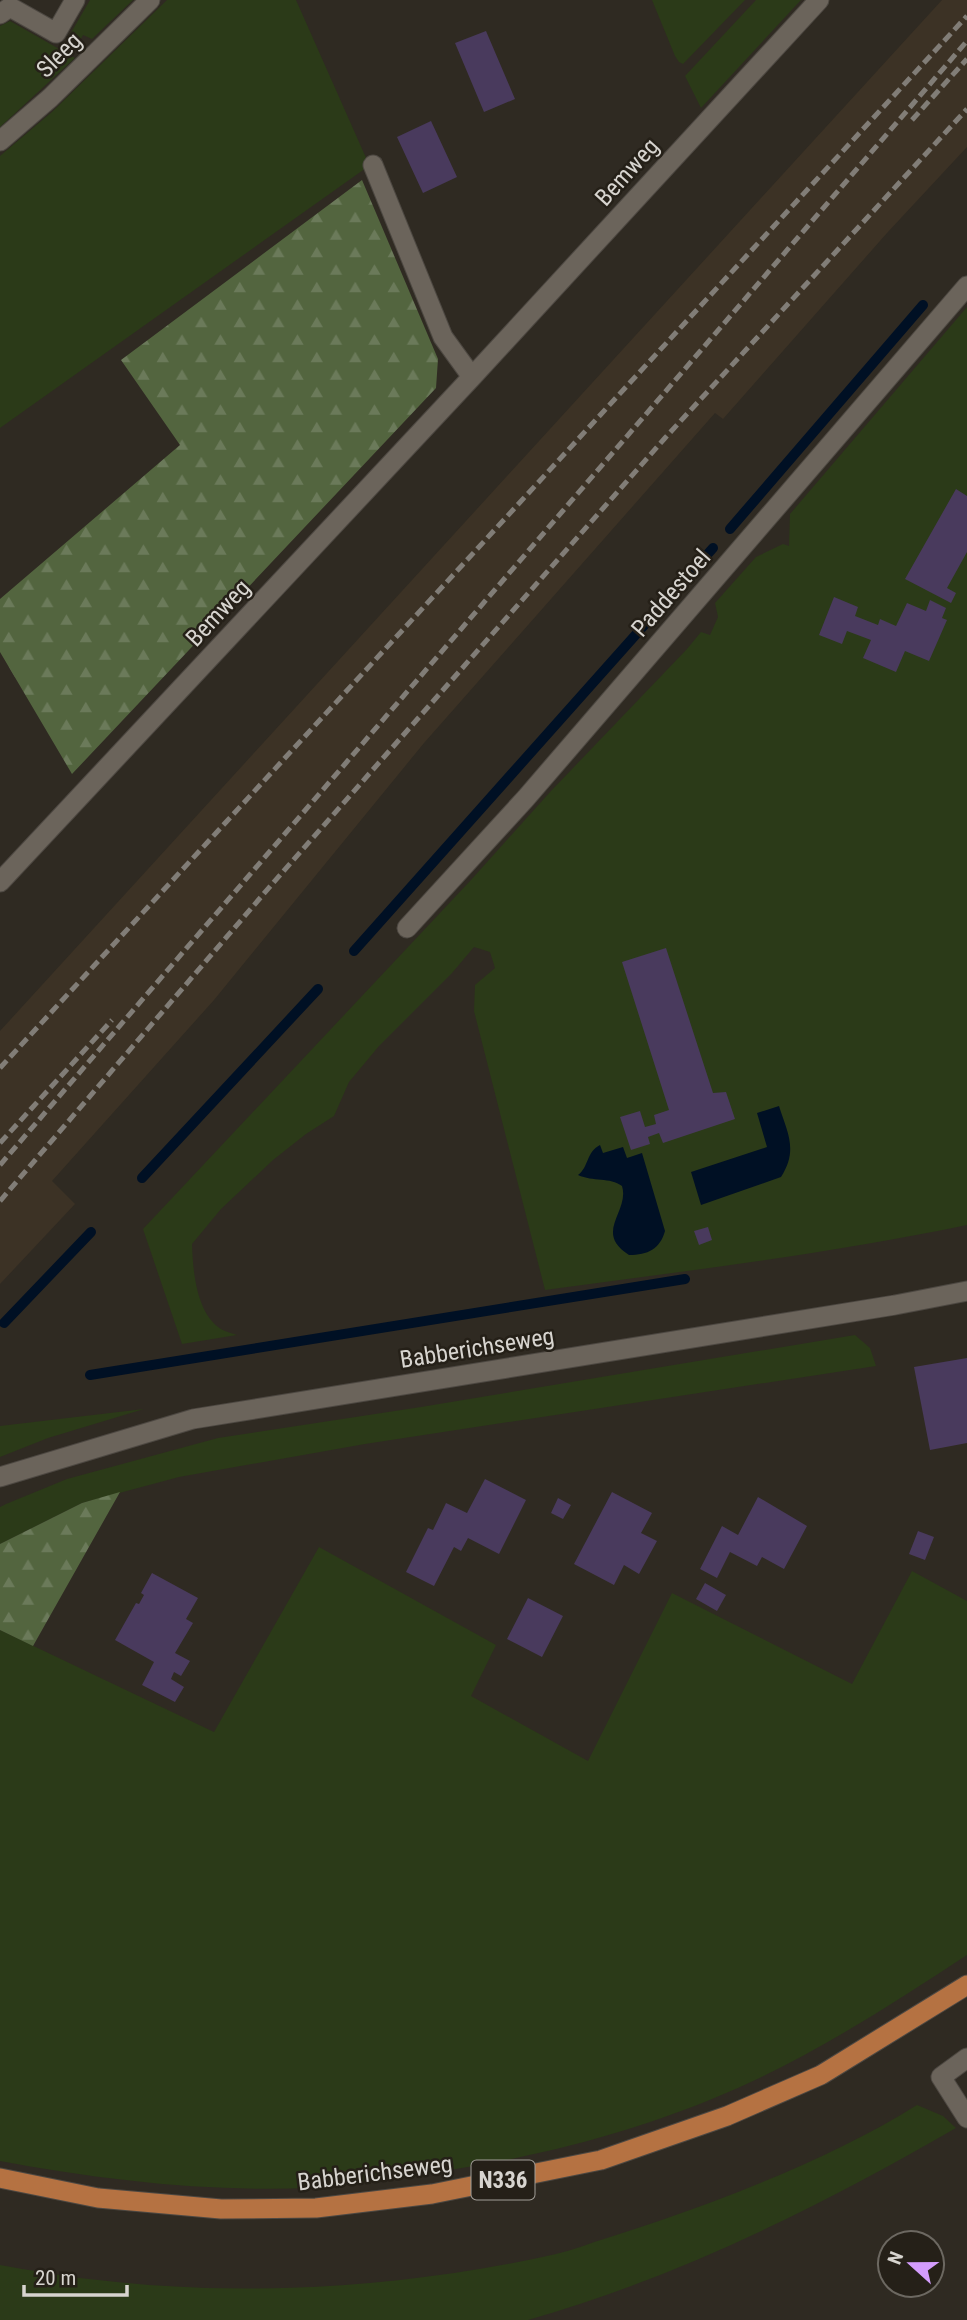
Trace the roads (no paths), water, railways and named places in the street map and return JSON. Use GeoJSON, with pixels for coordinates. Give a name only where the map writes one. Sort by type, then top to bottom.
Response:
{"type":"FeatureCollection","features":[{"type":"Feature","properties":{"kind":"main road","name":"Babberichseweg"},"geometry":{"type":"LineString","coordinates":[[0,2178],[98,2198],[221,2209],[316,2208],[432,2194],[601,2160],[738,2111],[821,2075],[967,1985]]}},
{"type":"Feature","properties":{"kind":"street"},"geometry":{"type":"LineString","coordinates":[[0,14],[10,7],[56,33],[75,0]]}},
{"type":"Feature","properties":{"kind":"street","name":"Sleeg"},"geometry":{"type":"LineString","coordinates":[[0,141],[50,98],[150,0]]}},
{"type":"Feature","properties":{"kind":"street","name":"Bemweg"},"geometry":{"type":"LineString","coordinates":[[0,882],[472,377],[819,0]]}},
{"type":"Feature","properties":{"kind":"street"},"geometry":{"type":"LineString","coordinates":[[373,165],[443,337],[472,377]]}},
{"type":"Feature","properties":{"kind":"street","name":"Paddestoel"},"geometry":{"type":"LineString","coordinates":[[407,928],[526,798],[967,286]]}},
{"type":"Feature","properties":{"kind":"street","name":"Babberichseweg"},"geometry":{"type":"LineString","coordinates":[[0,1478],[193,1419],[967,1291]]}},
{"type":"Feature","properties":{"kind":"street"},"geometry":{"type":"LineString","coordinates":[[967,2058],[941,2077],[967,2118]]}},
{"type":"Feature","properties":{"kind":"water"},"geometry":{"type":"Polygon","coordinates":[[[779,1106],[790,1142],[789,1158],[781,1177],[701,1205],[691,1172],[767,1147],[757,1113],[779,1106]]]}},
{"type":"Feature","properties":{"kind":"water"},"geometry":{"type":"Polygon","coordinates":[[[600,1145],[603,1153],[623,1147],[627,1158],[642,1153],[665,1231],[652,1250],[629,1255],[614,1238],[613,1230],[623,1195],[622,1186],[612,1181],[578,1175],[592,1152],[600,1145]]]}},
{"type":"Feature","properties":{"kind":"waterway"},"geometry":{"type":"LineString","coordinates":[[730,529],[923,305]]}},
{"type":"Feature","properties":{"kind":"waterway"},"geometry":{"type":"LineString","coordinates":[[354,951],[713,548]]}},
{"type":"Feature","properties":{"kind":"waterway"},"geometry":{"type":"LineString","coordinates":[[142,1178],[318,989]]}},
{"type":"Feature","properties":{"kind":"waterway"},"geometry":{"type":"LineString","coordinates":[[4,1323],[91,1232]]}},
{"type":"Feature","properties":{"kind":"waterway"},"geometry":{"type":"LineString","coordinates":[[90,1375],[685,1279]]}},
{"type":"Feature","properties":{"kind":"railway"},"geometry":{"type":"LineString","coordinates":[[0,1068],[967,16]]}},
{"type":"Feature","properties":{"kind":"railway"},"geometry":{"type":"LineString","coordinates":[[0,1165],[967,41]]}},
{"type":"Feature","properties":{"kind":"railway"},"geometry":{"type":"LineString","coordinates":[[912,120],[967,59]]}},
{"type":"Feature","properties":{"kind":"railway"},"geometry":{"type":"LineString","coordinates":[[0,1201],[273,883],[665,438],[967,109]]}},
{"type":"Feature","properties":{"kind":"railway"},"geometry":{"type":"LineString","coordinates":[[0,1143],[112,1020]]}}]}
